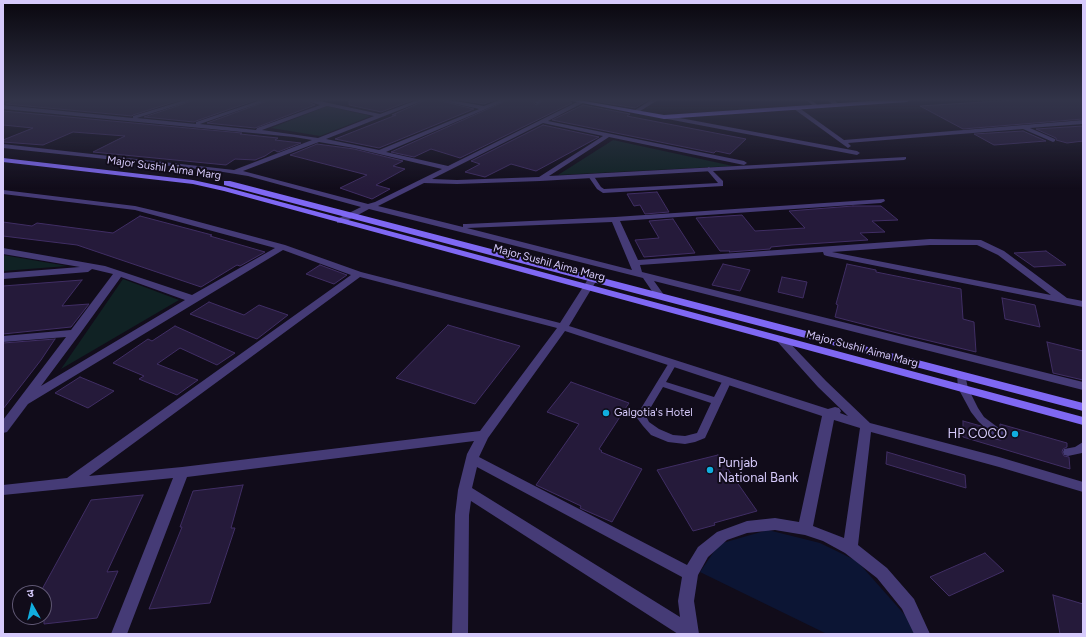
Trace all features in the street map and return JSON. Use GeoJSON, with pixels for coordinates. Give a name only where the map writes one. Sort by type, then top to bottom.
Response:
{"type":"FeatureCollection","features":[{"type":"Feature","properties":{"kind":"street"},"geometry":{"type":"LineString","coordinates":[[257,130],[321,140],[448,168]]}},
{"type":"Feature","properties":{"kind":"street"},"geometry":{"type":"LineString","coordinates":[[236,172],[347,130]]}},
{"type":"Feature","properties":{"kind":"street"},"geometry":{"type":"LineString","coordinates":[[380,152],[433,130]]}},
{"type":"Feature","properties":{"kind":"street"},"geometry":{"type":"LineString","coordinates":[[352,219],[373,206],[525,130]]}},
{"type":"Feature","properties":{"kind":"street"},"geometry":{"type":"LineString","coordinates":[[583,130],[758,166]]}},
{"type":"Feature","properties":{"kind":"street"},"geometry":{"type":"LineString","coordinates":[[732,130],[857,153]]}},
{"type":"Feature","properties":{"kind":"street"},"geometry":{"type":"LineString","coordinates":[[825,130],[864,160]]}},
{"type":"Feature","properties":{"kind":"street"},"geometry":{"type":"LineString","coordinates":[[842,142],[990,130]]}},
{"type":"Feature","properties":{"kind":"street"},"geometry":{"type":"LineString","coordinates":[[1029,130],[1053,140]]}},
{"type":"Feature","properties":{"kind":"street"},"geometry":{"type":"LineString","coordinates":[[540,179],[608,135]]}},
{"type":"Feature","properties":{"kind":"street"},"geometry":{"type":"LineString","coordinates":[[3,146],[236,172],[1083,386]]}},
{"type":"Feature","properties":{"kind":"street","name":"Major Sushil Aima Marg"},"geometry":{"type":"LineString","coordinates":[[3,156],[218,181],[352,219],[590,282],[659,295],[1083,407]]}},
{"type":"Feature","properties":{"kind":"street"},"geometry":{"type":"LineString","coordinates":[[423,181],[457,182],[540,179],[904,158]]}},
{"type":"Feature","properties":{"kind":"street","name":"Major Sushil Aima Marg"},"geometry":{"type":"LineString","coordinates":[[3,160],[193,182],[226,189],[340,221],[363,217],[590,282],[780,339],[1083,421]]}},
{"type":"Feature","properties":{"kind":"street"},"geometry":{"type":"LineString","coordinates":[[3,192],[153,212],[282,247],[358,274],[563,327],[866,426],[999,462],[1083,487]]}},
{"type":"Feature","properties":{"kind":"street"},"geometry":{"type":"LineString","coordinates":[[455,227],[615,219],[881,201]]}},
{"type":"Feature","properties":{"kind":"street"},"geometry":{"type":"LineString","coordinates":[[363,217],[373,206]]}},
{"type":"Feature","properties":{"kind":"street"},"geometry":{"type":"LineString","coordinates":[[615,219],[635,263],[642,275],[659,295]]}},
{"type":"Feature","properties":{"kind":"street"},"geometry":{"type":"LineString","coordinates":[[635,263],[930,242],[978,242],[1001,253],[1064,300]]}},
{"type":"Feature","properties":{"kind":"street"},"geometry":{"type":"LineString","coordinates":[[24,401],[282,247]]}},
{"type":"Feature","properties":{"kind":"street"},"geometry":{"type":"LineString","coordinates":[[814,250],[1083,304]]}},
{"type":"Feature","properties":{"kind":"street"},"geometry":{"type":"LineString","coordinates":[[3,251],[119,272],[193,299]]}},
{"type":"Feature","properties":{"kind":"street"},"geometry":{"type":"LineString","coordinates":[[3,276],[102,268]]}},
{"type":"Feature","properties":{"kind":"street"},"geometry":{"type":"LineString","coordinates":[[3,429],[119,272]]}},
{"type":"Feature","properties":{"kind":"street"},"geometry":{"type":"LineString","coordinates":[[69,484],[358,274]]}},
{"type":"Feature","properties":{"kind":"street"},"geometry":{"type":"LineString","coordinates":[[460,634],[462,515],[465,490],[472,459],[484,435],[563,327],[590,282]]}},
{"type":"Feature","properties":{"kind":"street"},"geometry":{"type":"LineString","coordinates":[[3,339],[75,333]]}},
{"type":"Feature","properties":{"kind":"street"},"geometry":{"type":"LineString","coordinates":[[780,339],[866,426]]}},
{"type":"Feature","properties":{"kind":"street"},"geometry":{"type":"LineString","coordinates":[[829,413],[846,407]]}},
{"type":"Feature","properties":{"kind":"street"},"geometry":{"type":"LineString","coordinates":[[805,529],[829,413]]}},
{"type":"Feature","properties":{"kind":"street"},"geometry":{"type":"LineString","coordinates":[[850,548],[866,426]]}},
{"type":"Feature","properties":{"kind":"street"},"geometry":{"type":"LineString","coordinates":[[3,490],[182,472],[484,435]]}},
{"type":"Feature","properties":{"kind":"street"},"geometry":{"type":"LineString","coordinates":[[472,459],[690,574]]}},
{"type":"Feature","properties":{"kind":"street"},"geometry":{"type":"LineString","coordinates":[[119,634],[182,472]]}},
{"type":"Feature","properties":{"kind":"street"},"geometry":{"type":"LineString","coordinates":[[465,490],[690,633]]}},
{"type":"Feature","properties":{"kind":"street"},"geometry":{"type":"LineString","coordinates":[[690,633],[686,601],[690,574],[703,552],[722,536],[747,527],[775,524],[805,529],[828,537],[850,548],[882,573],[908,604],[922,634]]}},
{"type":"Feature","properties":{"kind":"lane"},"geometry":{"type":"LineString","coordinates":[[591,176],[599,188],[603,191],[721,185],[721,182],[710,169]]}},
{"type":"Feature","properties":{"kind":"lane"},"geometry":{"type":"LineString","coordinates":[[673,363],[643,412],[642,418],[655,432],[672,439],[684,440],[701,435],[727,380]]}},
{"type":"Feature","properties":{"kind":"lane"},"geometry":{"type":"LineString","coordinates":[[961,375],[963,388],[974,410],[981,419],[1000,435]]}},
{"type":"Feature","properties":{"kind":"lane"},"geometry":{"type":"LineString","coordinates":[[661,383],[716,401]]}},
{"type":"Feature","properties":{"kind":"lane"},"geometry":{"type":"LineString","coordinates":[[1068,452],[1078,450],[1083,446]]}},
{"type":"Feature","properties":{"kind":"shaded area"},"geometry":{"type":"Polygon","coordinates":[[[282,130],[336,130],[320,136],[282,130]]]}},
{"type":"Feature","properties":{"kind":"shaded area"},"geometry":{"type":"Polygon","coordinates":[[[613,140],[733,166],[558,175],[613,140]]]}},
{"type":"Feature","properties":{"kind":"shaded area"},"geometry":{"type":"Polygon","coordinates":[[[3,255],[67,266],[3,271],[3,255]]]}},
{"type":"Feature","properties":{"kind":"shaded area"},"geometry":{"type":"Polygon","coordinates":[[[123,279],[179,300],[61,369],[123,279]]]}},
{"type":"Feature","properties":{"kind":"water"},"geometry":{"type":"Polygon","coordinates":[[[768,530],[820,543],[857,561],[912,623],[914,634],[827,634],[700,572],[719,544],[768,530]]]}},
{"type":"Feature","properties":{"kind":"building"},"geometry":{"type":"Polygon","coordinates":[[[29,130],[206,130],[278,138],[275,140],[301,143],[278,152],[274,150],[255,160],[235,159],[226,165],[93,152],[125,136],[73,132],[43,145],[3,142],[3,140],[29,130]]]}},
{"type":"Feature","properties":{"kind":"building"},"geometry":{"type":"Polygon","coordinates":[[[359,130],[424,130],[379,148],[335,139],[359,130]]]}},
{"type":"Feature","properties":{"kind":"building"},"geometry":{"type":"Polygon","coordinates":[[[441,130],[518,130],[460,158],[431,149],[414,157],[391,152],[441,130]]]}},
{"type":"Feature","properties":{"kind":"building"},"geometry":{"type":"Polygon","coordinates":[[[534,130],[565,130],[599,137],[536,171],[511,164],[485,177],[465,172],[480,164],[471,161],[534,130]]]}},
{"type":"Feature","properties":{"kind":"building"},"geometry":{"type":"Polygon","coordinates":[[[600,130],[698,130],[746,139],[730,154],[716,151],[714,153],[600,130]]]}},
{"type":"Feature","properties":{"kind":"building"},"geometry":{"type":"Polygon","coordinates":[[[1038,130],[1083,130],[1083,141],[1067,143],[1056,140],[1056,138],[1038,130]]]}},
{"type":"Feature","properties":{"kind":"building"},"geometry":{"type":"Polygon","coordinates":[[[1023,131],[1046,141],[994,145],[974,134],[1023,131]]]}},
{"type":"Feature","properties":{"kind":"building"},"geometry":{"type":"Polygon","coordinates":[[[317,144],[354,149],[403,161],[393,166],[405,169],[376,185],[390,189],[372,199],[340,188],[367,175],[290,155],[317,144]]]}},
{"type":"Feature","properties":{"kind":"building"},"geometry":{"type":"Polygon","coordinates":[[[657,192],[669,212],[645,214],[640,205],[634,206],[627,194],[657,192]]]}},
{"type":"Feature","properties":{"kind":"building"},"geometry":{"type":"Polygon","coordinates":[[[853,206],[881,206],[898,220],[872,221],[885,232],[860,233],[868,240],[792,245],[771,247],[770,249],[729,252],[730,251],[720,251],[696,218],[742,215],[755,231],[805,228],[789,211],[853,206]]]}},
{"type":"Feature","properties":{"kind":"building"},"geometry":{"type":"Polygon","coordinates":[[[140,216],[212,235],[210,236],[265,252],[240,266],[237,265],[201,287],[77,245],[3,236],[3,222],[32,226],[37,223],[113,233],[140,216]]]}},
{"type":"Feature","properties":{"kind":"building"},"geometry":{"type":"Polygon","coordinates":[[[673,219],[695,253],[644,257],[635,240],[659,238],[649,221],[673,219]]]}},
{"type":"Feature","properties":{"kind":"building"},"geometry":{"type":"Polygon","coordinates":[[[1046,251],[1066,265],[1034,267],[1014,253],[1046,251]]]}},
{"type":"Feature","properties":{"kind":"building"},"geometry":{"type":"Polygon","coordinates":[[[723,264],[750,270],[740,291],[712,285],[723,264]]]}},
{"type":"Feature","properties":{"kind":"building"},"geometry":{"type":"Polygon","coordinates":[[[847,264],[876,270],[876,272],[961,289],[963,319],[974,322],[976,352],[835,317],[838,305],[836,304],[847,264]]]}},
{"type":"Feature","properties":{"kind":"building"},"geometry":{"type":"Polygon","coordinates":[[[320,265],[347,275],[334,284],[306,274],[320,265]]]}},
{"type":"Feature","properties":{"kind":"building"},"geometry":{"type":"Polygon","coordinates":[[[782,277],[807,282],[803,298],[778,292],[782,277]]]}},
{"type":"Feature","properties":{"kind":"building"},"geometry":{"type":"Polygon","coordinates":[[[82,280],[62,306],[89,304],[71,327],[3,334],[3,286],[82,280]]]}},
{"type":"Feature","properties":{"kind":"building"},"geometry":{"type":"Polygon","coordinates":[[[1002,298],[1035,305],[1040,327],[1005,319],[1002,298]]]}},
{"type":"Feature","properties":{"kind":"building"},"geometry":{"type":"Polygon","coordinates":[[[209,302],[244,315],[259,305],[288,315],[257,339],[190,314],[209,302]]]}},
{"type":"Feature","properties":{"kind":"building"},"geometry":{"type":"Polygon","coordinates":[[[448,325],[520,346],[475,404],[396,378],[448,325]]]}},
{"type":"Feature","properties":{"kind":"building"},"geometry":{"type":"Polygon","coordinates":[[[175,326],[235,353],[217,365],[180,348],[157,364],[198,380],[177,395],[139,379],[144,376],[113,363],[148,339],[152,341],[175,326]]]}},
{"type":"Feature","properties":{"kind":"building"},"geometry":{"type":"Polygon","coordinates":[[[55,339],[41,360],[3,409],[3,343],[55,339]]]}},
{"type":"Feature","properties":{"kind":"building"},"geometry":{"type":"Polygon","coordinates":[[[1047,342],[1083,351],[1083,380],[1053,373],[1047,342]]]}},
{"type":"Feature","properties":{"kind":"building"},"geometry":{"type":"Polygon","coordinates":[[[80,377],[114,391],[88,408],[55,393],[80,377]]]}},
{"type":"Feature","properties":{"kind":"building"},"geometry":{"type":"Polygon","coordinates":[[[571,382],[629,403],[599,449],[602,451],[601,452],[642,469],[612,522],[582,509],[580,508],[581,506],[536,485],[579,424],[547,412],[571,382]]]}},
{"type":"Feature","properties":{"kind":"building"},"geometry":{"type":"Polygon","coordinates":[[[963,421],[981,426],[995,439],[1004,439],[1006,435],[1005,431],[1000,427],[1000,424],[1067,443],[1067,447],[1063,449],[1062,452],[1064,456],[1069,457],[1070,469],[963,437],[963,421]]]}},
{"type":"Feature","properties":{"kind":"building"},"geometry":{"type":"Polygon","coordinates":[[[887,452],[965,475],[966,488],[886,464],[887,452]]]}},
{"type":"Feature","properties":{"kind":"building"},"geometry":{"type":"Polygon","coordinates":[[[718,455],[757,511],[714,523],[715,525],[693,531],[657,470],[718,455]]]}},
{"type":"Feature","properties":{"kind":"building"},"geometry":{"type":"Polygon","coordinates":[[[243,485],[231,528],[235,528],[210,603],[149,609],[182,527],[180,527],[193,491],[243,485]]]}},
{"type":"Feature","properties":{"kind":"building"},"geometry":{"type":"Polygon","coordinates":[[[143,495],[107,572],[118,571],[97,618],[52,623],[52,585],[44,585],[91,500],[143,495]]]}},
{"type":"Feature","properties":{"kind":"building"},"geometry":{"type":"Polygon","coordinates":[[[985,553],[1004,571],[949,596],[930,577],[985,553]]]}},
{"type":"Feature","properties":{"kind":"building"},"geometry":{"type":"Polygon","coordinates":[[[1053,595],[1083,604],[1083,634],[1060,634],[1053,595]]]}},
{"type":"Feature","properties":{"kind":"place","name":"Galgotia's Hotel"},"geometry":{"type":"Point","coordinates":[606,413]}},
{"type":"Feature","properties":{"kind":"place","name":"HP COCO"},"geometry":{"type":"Point","coordinates":[1015,434]}},
{"type":"Feature","properties":{"kind":"place","name":"Punjab National Bank"},"geometry":{"type":"Point","coordinates":[710,470]}}]}
